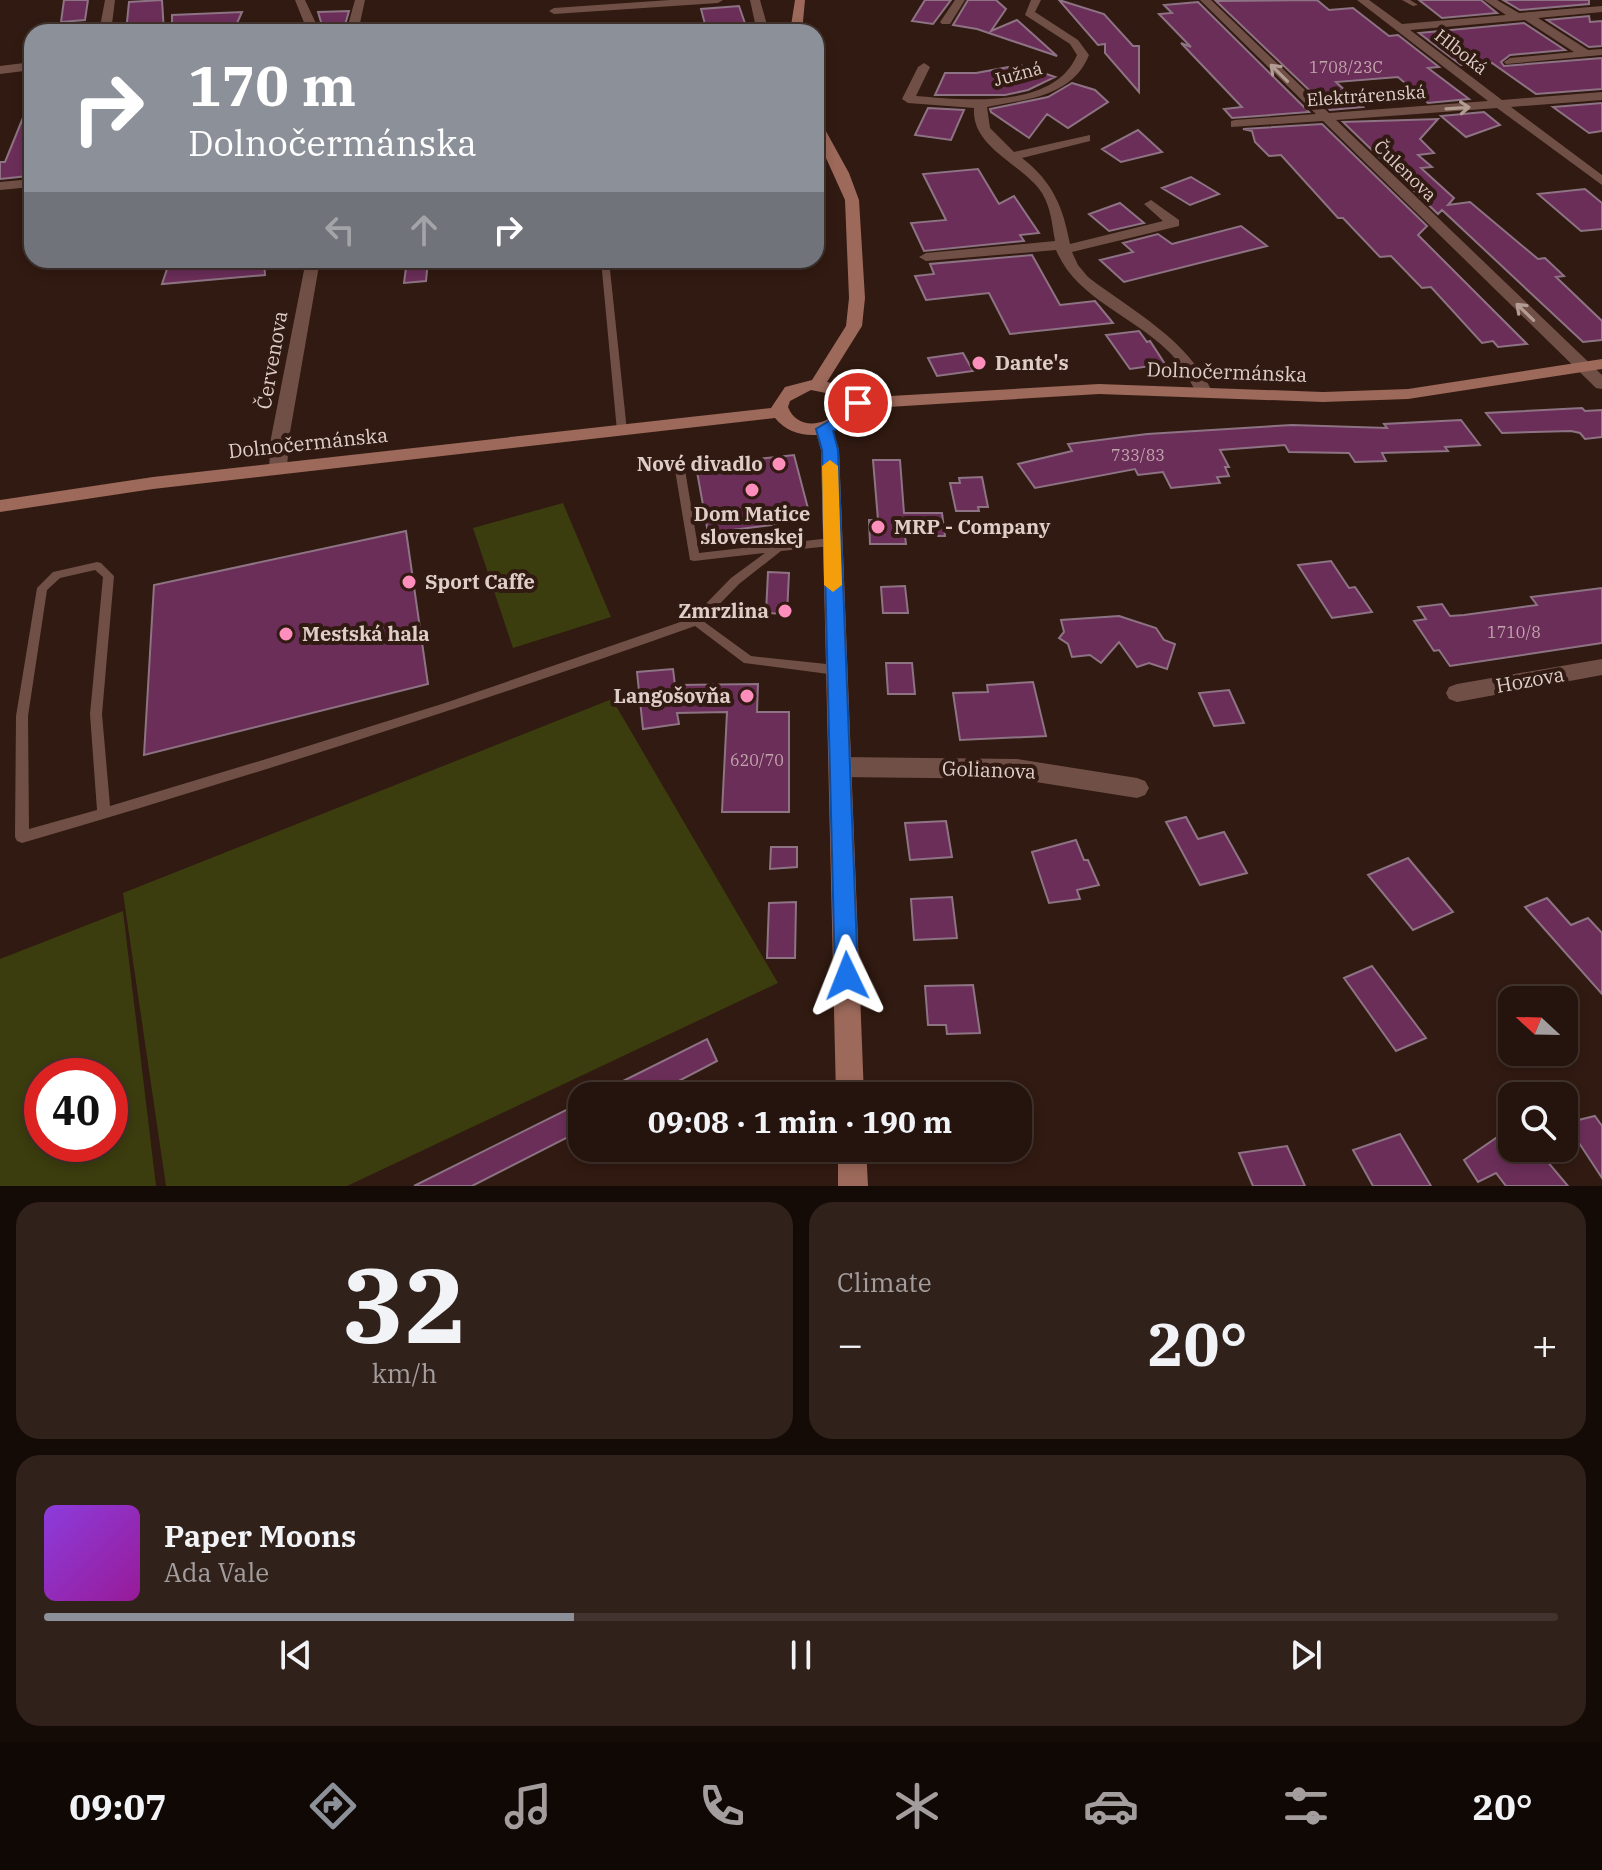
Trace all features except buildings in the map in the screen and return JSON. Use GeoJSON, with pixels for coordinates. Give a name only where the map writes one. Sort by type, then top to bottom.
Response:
{"type":"FeatureCollection","features":[{"type":"Feature","properties":{"kind":"street"},"geometry":{"type":"LineString","coordinates":[[106,24],[110,0]]}},
{"type":"Feature","properties":{"kind":"street"},"geometry":{"type":"LineString","coordinates":[[300,0],[310,24]]}},
{"type":"Feature","properties":{"kind":"street"},"geometry":{"type":"LineString","coordinates":[[354,24],[360,0]]}},
{"type":"Feature","properties":{"kind":"street"},"geometry":{"type":"LineString","coordinates":[[554,11],[718,0]]}},
{"type":"Feature","properties":{"kind":"street"},"geometry":{"type":"LineString","coordinates":[[755,0],[761,24]]}},
{"type":"Feature","properties":{"kind":"street"},"geometry":{"type":"LineString","coordinates":[[797,24],[800,0]]}},
{"type":"Feature","properties":{"kind":"street"},"geometry":{"type":"LineString","coordinates":[[946,22],[960,0]]}},
{"type":"Feature","properties":{"kind":"street","name":"Južná"},"geometry":{"type":"LineString","coordinates":[[1036,0],[1029,13],[1074,42],[1083,55],[1080,68],[1071,79],[1039,92],[981,105],[977,117],[982,130],[1038,178],[1054,203],[1062,247],[1077,275],[1163,335],[1195,368],[1205,393]]}},
{"type":"Feature","properties":{"kind":"street","name":"Čulenova"},"geometry":{"type":"LineString","coordinates":[[1205,0],[1602,384]]}},
{"type":"Feature","properties":{"kind":"street","name":"Hlboká"},"geometry":{"type":"LineString","coordinates":[[1362,0],[1602,181]]}},
{"type":"Feature","properties":{"kind":"street"},"geometry":{"type":"LineString","coordinates":[[1489,0],[1586,54]]}},
{"type":"Feature","properties":{"kind":"street"},"geometry":{"type":"LineString","coordinates":[[1400,28],[1602,9]]}},
{"type":"Feature","properties":{"kind":"street"},"geometry":{"type":"LineString","coordinates":[[1510,62],[1602,52]]}},
{"type":"Feature","properties":{"kind":"street"},"geometry":{"type":"LineString","coordinates":[[0,70],[24,67]]}},
{"type":"Feature","properties":{"kind":"street"},"geometry":{"type":"LineString","coordinates":[[924,67],[908,99],[981,105]]}},
{"type":"Feature","properties":{"kind":"street"},"geometry":{"type":"LineString","coordinates":[[1500,105],[1602,96]]}},
{"type":"Feature","properties":{"kind":"street","name":"Elektrárenská"},"geometry":{"type":"LineString","coordinates":[[1235,124],[1500,105]]}},
{"type":"Feature","properties":{"kind":"street"},"geometry":{"type":"LineString","coordinates":[[1015,156],[1085,138]]}},
{"type":"Feature","properties":{"kind":"street"},"geometry":{"type":"LineString","coordinates":[[817,385],[854,326],[857,298],[852,200],[824,139]]}},
{"type":"Feature","properties":{"kind":"street"},"geometry":{"type":"LineString","coordinates":[[0,186],[24,184]]}},
{"type":"Feature","properties":{"kind":"street"},"geometry":{"type":"LineString","coordinates":[[926,257],[1062,247],[1174,223],[1151,204]]}},
{"type":"Feature","properties":{"kind":"street","name":"Červenova"},"geometry":{"type":"LineString","coordinates":[[278,468],[280,438],[312,268]]}},
{"type":"Feature","properties":{"kind":"street","name":"Dolnočermánska"},"geometry":{"type":"LineString","coordinates":[[848,404],[1099,389],[1323,397],[1408,394],[1602,364]]}},
{"type":"Feature","properties":{"kind":"street"},"geometry":{"type":"LineString","coordinates":[[817,385],[838,391],[848,404],[844,419],[824,429],[796,426],[780,412],[780,403],[787,393],[800,387],[817,385]]}},
{"type":"Feature","properties":{"kind":"street","name":"Dolnočermánska"},"geometry":{"type":"LineString","coordinates":[[0,506],[153,483],[780,412]]}},
{"type":"Feature","properties":{"kind":"street"},"geometry":{"type":"LineString","coordinates":[[824,429],[830,450],[850,1082]]}},
{"type":"Feature","properties":{"kind":"street","name":"Hozova"},"geometry":{"type":"LineString","coordinates":[[1457,693],[1602,667]]}},
{"type":"Feature","properties":{"kind":"street","name":"Golianova"},"geometry":{"type":"LineString","coordinates":[[840,767],[1017,769],[1137,788]]}},
{"type":"Feature","properties":{"kind":"street"},"geometry":{"type":"LineString","coordinates":[[852,1162],[853,1186]]}},
{"type":"Feature","properties":{"kind":"lane"},"geometry":{"type":"LineString","coordinates":[[1405,0],[1415,5]]}},
{"type":"Feature","properties":{"kind":"lane"},"geometry":{"type":"LineString","coordinates":[[606,268],[622,431]]}},
{"type":"Feature","properties":{"kind":"lane"},"geometry":{"type":"LineString","coordinates":[[680,470],[694,557],[831,542]]}},
{"type":"Feature","properties":{"kind":"lane"},"geometry":{"type":"LineString","coordinates":[[104,814],[96,714],[109,576],[97,566],[57,575],[42,588],[22,716],[22,837],[104,814],[361,733],[696,621],[735,581],[776,550]]}},
{"type":"Feature","properties":{"kind":"lane"},"geometry":{"type":"LineString","coordinates":[[696,621],[748,660],[836,670]]}},
{"type":"Feature","properties":{"kind":"shaded area"},"geometry":{"type":"Polygon","coordinates":[[[563,503],[611,617],[513,648],[473,528],[563,503]]]}},
{"type":"Feature","properties":{"kind":"shaded area"},"geometry":{"type":"Polygon","coordinates":[[[612,699],[778,983],[347,1186],[166,1186],[123,893],[612,699]]]}},
{"type":"Feature","properties":{"kind":"shaded area"},"geometry":{"type":"Polygon","coordinates":[[[123,911],[156,1186],[0,1186],[0,959],[123,911]]]}},
{"type":"Feature","properties":{"kind":"slow traffic"},"geometry":{"type":"LineString","coordinates":[[830,466],[833,585]]}},
{"type":"Feature","properties":{"kind":"place","name":"Dante's"},"geometry":{"type":"Point","coordinates":[979,363]}},
{"type":"Feature","properties":{"kind":"place","name":"Nové divadlo"},"geometry":{"type":"Point","coordinates":[779,464]}},
{"type":"Feature","properties":{"kind":"place","name":"Dom Matice slovenskej"},"geometry":{"type":"Point","coordinates":[752,490]}},
{"type":"Feature","properties":{"kind":"place","name":"MRP - Company"},"geometry":{"type":"Point","coordinates":[878,527]}},
{"type":"Feature","properties":{"kind":"place","name":"Sport Caffe"},"geometry":{"type":"Point","coordinates":[409,582]}},
{"type":"Feature","properties":{"kind":"place","name":"Zmrzlina"},"geometry":{"type":"Point","coordinates":[785,611]}},
{"type":"Feature","properties":{"kind":"place","name":"Mestská hala"},"geometry":{"type":"Point","coordinates":[286,634]}},
{"type":"Feature","properties":{"kind":"place","name":"Langošovňa"},"geometry":{"type":"Point","coordinates":[747,696]}},
{"type":"Feature","properties":{"kind":"route"},"geometry":{"type":"LineString","coordinates":[[847,976],[830,450],[824,429],[844,419],[848,404],[858,403]]}}]}
